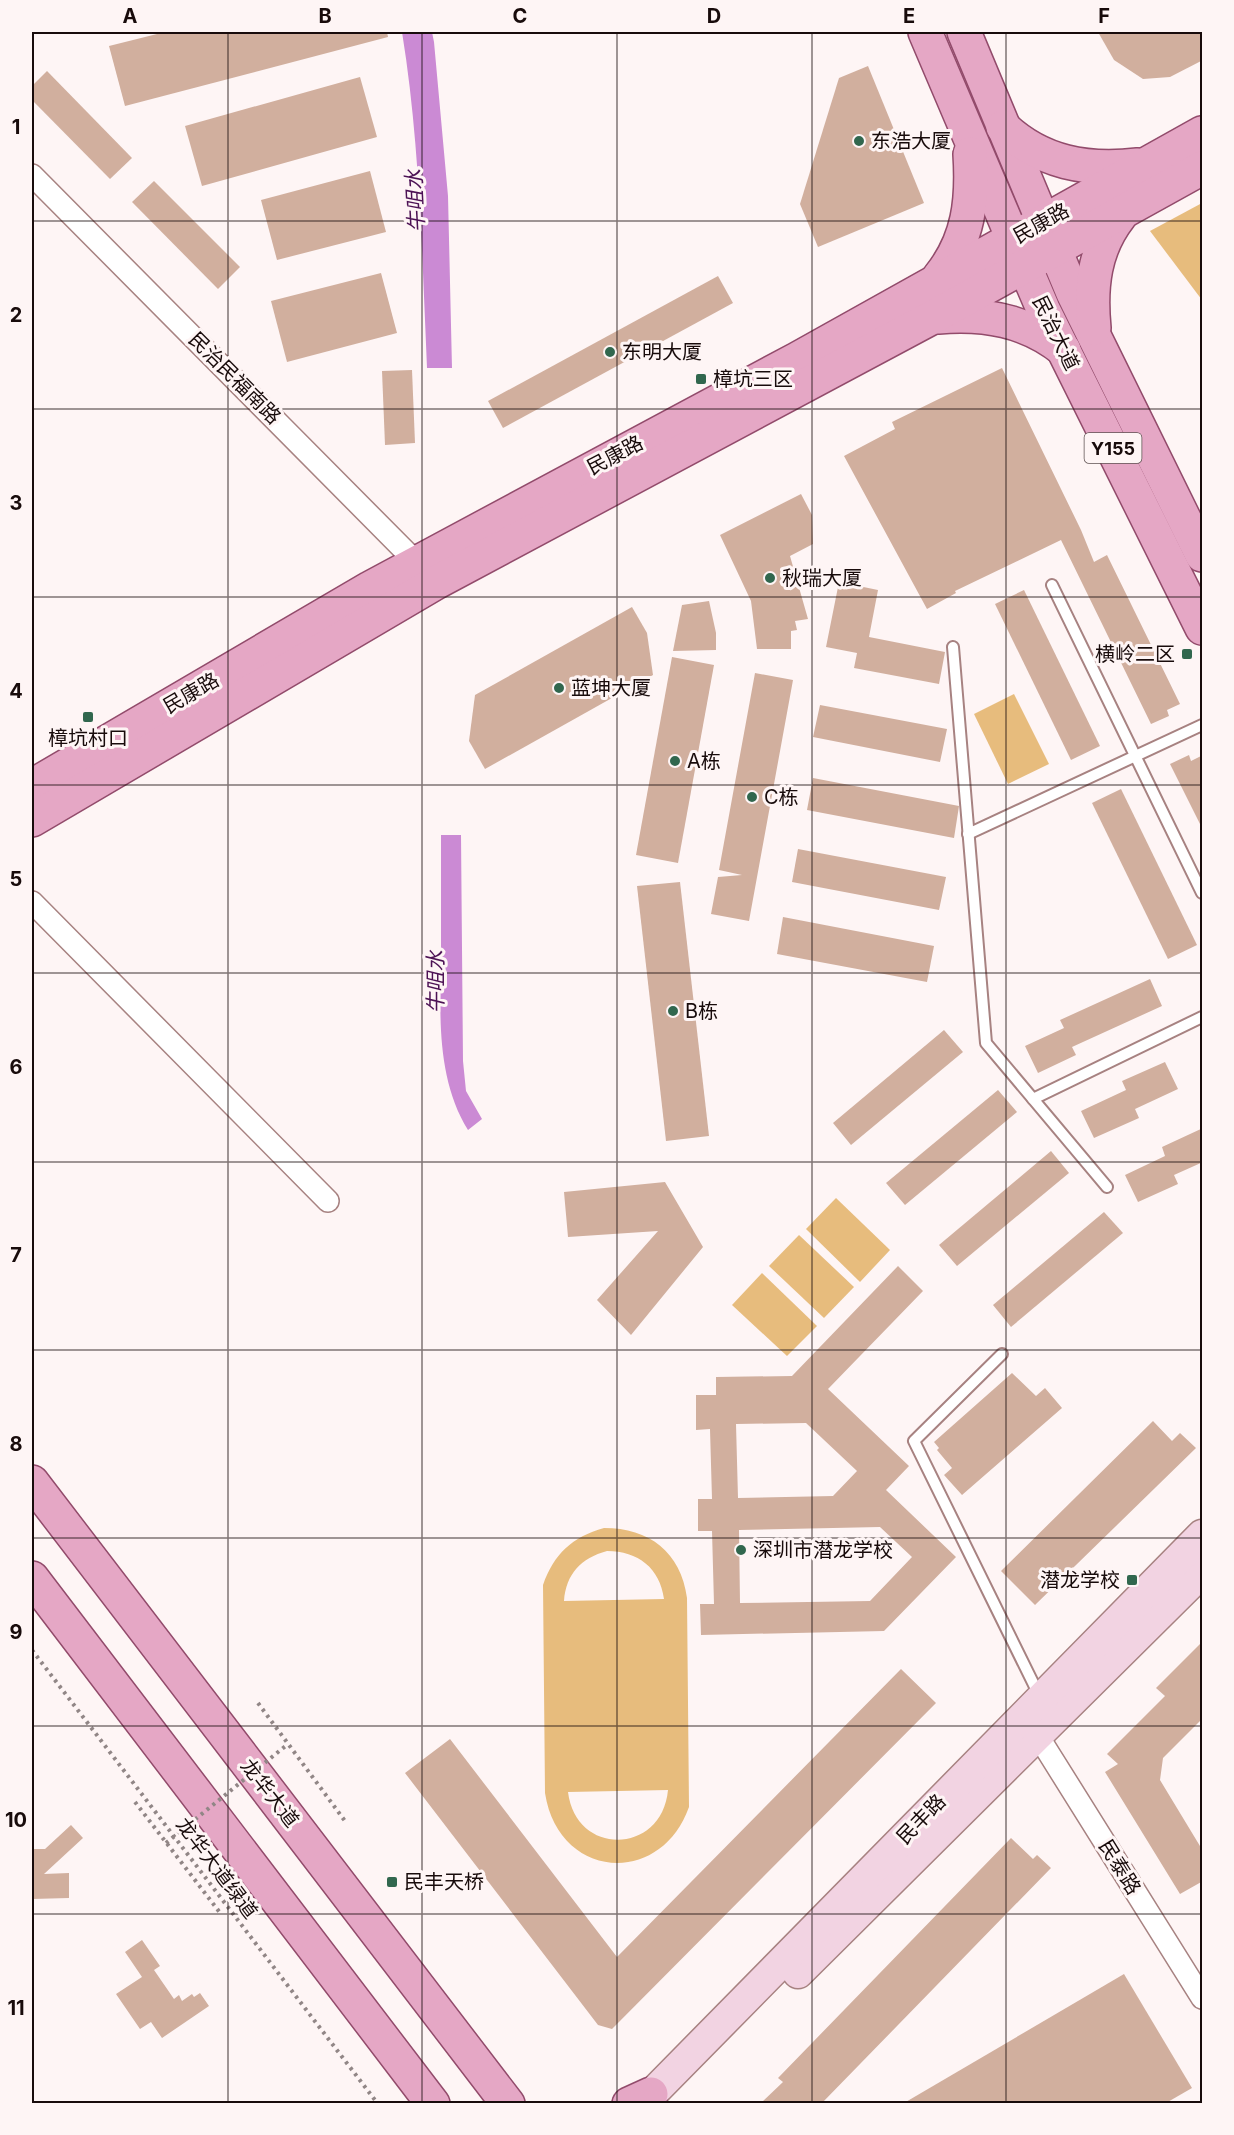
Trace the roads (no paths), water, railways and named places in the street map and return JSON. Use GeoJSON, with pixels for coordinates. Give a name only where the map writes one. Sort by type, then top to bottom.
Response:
{"type":"FeatureCollection","features":[{"type":"Feature","properties":{"kind":"main road","name":"民治大道"},"geometry":{"type":"LineString","coordinates":[[925,32],[1018,253],[1203,628]]}},
{"type":"Feature","properties":{"kind":"main road","name":"民治大道"},"geometry":{"type":"LineString","coordinates":[[964,32],[1048,237],[1096,342],[1203,555]]}},
{"type":"Feature","properties":{"kind":"main road"},"geometry":{"type":"LineString","coordinates":[[936,281],[952,261],[966,229],[971,176],[964,125]]}},
{"type":"Feature","properties":{"kind":"main road"},"geometry":{"type":"LineString","coordinates":[[1003,127],[1020,143],[1064,163],[1118,168],[1146,164]]}},
{"type":"Feature","properties":{"kind":"main road","name":"民康路"},"geometry":{"type":"LineString","coordinates":[[32,820],[427,572],[563,512],[933,317],[1018,253],[1048,237],[1146,164],[1203,133]]}},
{"type":"Feature","properties":{"kind":"main road","name":"民康路"},"geometry":{"type":"LineString","coordinates":[[1048,237],[1123,212],[1203,168]]}},
{"type":"Feature","properties":{"kind":"main road"},"geometry":{"type":"LineString","coordinates":[[1096,342],[1093,292],[1095,268],[1100,249],[1109,230],[1123,212]]}},
{"type":"Feature","properties":{"kind":"main road","name":"民康路"},"geometry":{"type":"LineString","coordinates":[[32,786],[427,572],[936,281],[1018,253]]}},
{"type":"Feature","properties":{"kind":"main road"},"geometry":{"type":"LineString","coordinates":[[933,317],[961,315],[1008,321],[1048,337],[1065,352]]}},
{"type":"Feature","properties":{"kind":"main road","name":"龙华大道"},"geometry":{"type":"LineString","coordinates":[[32,1482],[500,2093],[522,2103]]}},
{"type":"Feature","properties":{"kind":"main road","name":"民丰路"},"geometry":{"type":"LineString","coordinates":[[647,2101],[1040,1697],[1203,1535]]}},
{"type":"Feature","properties":{"kind":"main road","name":"民丰路"},"geometry":{"type":"LineString","coordinates":[[647,2101],[1038,1736],[1203,1572]]}},
{"type":"Feature","properties":{"kind":"main road"},"geometry":{"type":"LineString","coordinates":[[32,1578],[433,2103]]}},
{"type":"Feature","properties":{"kind":"street","name":"民治民福南路"},"geometry":{"type":"LineString","coordinates":[[32,175],[427,572]]}},
{"type":"Feature","properties":{"kind":"street"},"geometry":{"type":"LineString","coordinates":[[32,902],[328,1201]]}},
{"type":"Feature","properties":{"kind":"street","name":"民泰路"},"geometry":{"type":"LineString","coordinates":[[1038,1736],[1203,1998]]}},
{"type":"Feature","properties":{"kind":"lane"},"geometry":{"type":"LineString","coordinates":[[1052,585],[1203,893]]}},
{"type":"Feature","properties":{"kind":"lane"},"geometry":{"type":"LineString","coordinates":[[953,646],[986,1043],[1107,1187]]}},
{"type":"Feature","properties":{"kind":"lane"},"geometry":{"type":"LineString","coordinates":[[968,834],[1203,725]]}},
{"type":"Feature","properties":{"kind":"lane"},"geometry":{"type":"LineString","coordinates":[[1033,1099],[1203,1017]]}},
{"type":"Feature","properties":{"kind":"lane"},"geometry":{"type":"LineString","coordinates":[[1002,1354],[914,1441],[1040,1697]]}},
{"type":"Feature","properties":{"kind":"place","name":"东浩大厦"},"geometry":{"type":"Point","coordinates":[859,141]}},
{"type":"Feature","properties":{"kind":"place","name":"东明大厦"},"geometry":{"type":"Point","coordinates":[610,352]}},
{"type":"Feature","properties":{"kind":"place","name":"樟坑三区"},"geometry":{"type":"Point","coordinates":[701,379]}},
{"type":"Feature","properties":{"kind":"place","name":"秋瑞大厦"},"geometry":{"type":"Point","coordinates":[770,578]}},
{"type":"Feature","properties":{"kind":"place","name":"横岭二区"},"geometry":{"type":"Point","coordinates":[1187,654]}},
{"type":"Feature","properties":{"kind":"place","name":"蓝坤大厦"},"geometry":{"type":"Point","coordinates":[559,688]}},
{"type":"Feature","properties":{"kind":"place","name":"樟坑村口"},"geometry":{"type":"Point","coordinates":[88,717]}},
{"type":"Feature","properties":{"kind":"place","name":"A栋"},"geometry":{"type":"Point","coordinates":[675,761]}},
{"type":"Feature","properties":{"kind":"place","name":"C栋"},"geometry":{"type":"Point","coordinates":[752,797]}},
{"type":"Feature","properties":{"kind":"place","name":"B栋"},"geometry":{"type":"Point","coordinates":[673,1011]}},
{"type":"Feature","properties":{"kind":"place","name":"深圳市潜龙学校"},"geometry":{"type":"Point","coordinates":[741,1550]}},
{"type":"Feature","properties":{"kind":"place","name":"潜龙学校"},"geometry":{"type":"Point","coordinates":[1132,1580]}},
{"type":"Feature","properties":{"kind":"place","name":"民丰天桥"},"geometry":{"type":"Point","coordinates":[392,1882]}},
{"type":"Feature","properties":{"kind":"water label","name":"牛咀水"},"geometry":{"type":"Point","coordinates":[415,201]}},
{"type":"Feature","properties":{"kind":"water label","name":"牛咀水"},"geometry":{"type":"Point","coordinates":[435,982]}}]}
